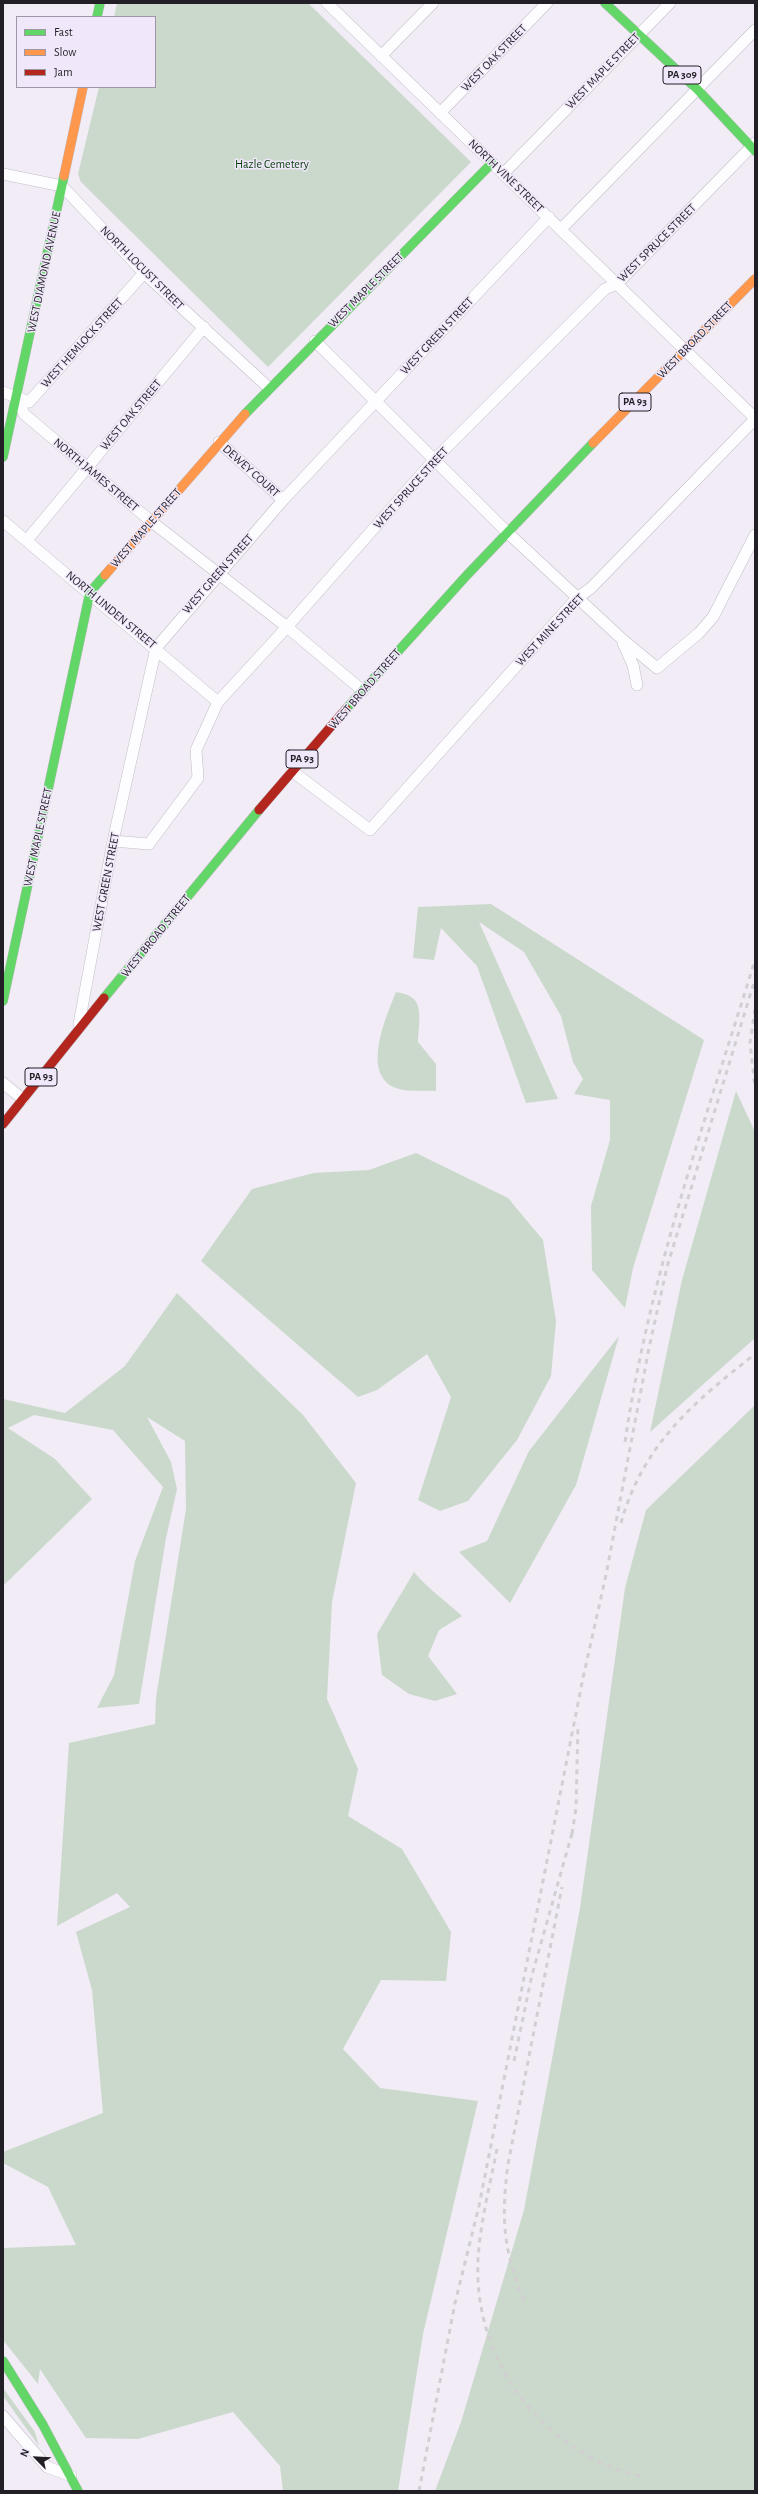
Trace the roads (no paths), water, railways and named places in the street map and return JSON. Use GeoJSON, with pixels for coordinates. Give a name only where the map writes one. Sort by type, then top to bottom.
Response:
{"type":"FeatureCollection","features":[{"type":"Feature","properties":{"kind":"main road"},"geometry":{"type":"LineString","coordinates":[[97,16],[100,3]]}},
{"type":"Feature","properties":{"kind":"main road","name":"PA 309"},"geometry":{"type":"LineString","coordinates":[[605,3],[697,90],[754,147]]}},
{"type":"Feature","properties":{"kind":"main road","name":"WEST DIAMOND AVENUE"},"geometry":{"type":"LineString","coordinates":[[3,457],[83,88]]}},
{"type":"Feature","properties":{"kind":"main road","name":"WEST MAPLE STREET"},"geometry":{"type":"LineString","coordinates":[[3,1001],[90,592],[152,522],[219,442],[269,388],[492,162]]}},
{"type":"Feature","properties":{"kind":"main road","name":"WEST BROAD STREET"},"geometry":{"type":"LineString","coordinates":[[3,1124],[78,1030],[292,771],[428,616],[755,279]]}},
{"type":"Feature","properties":{"kind":"main road"},"geometry":{"type":"LineString","coordinates":[[3,2361],[43,2425],[78,2491]]}},
{"type":"Feature","properties":{"kind":"street","name":"NORTH VINE STREET"},"geometry":{"type":"LineString","coordinates":[[327,3],[686,350],[755,419]]}},
{"type":"Feature","properties":{"kind":"street"},"geometry":{"type":"LineString","coordinates":[[381,56],[432,3]]}},
{"type":"Feature","properties":{"kind":"street","name":"WEST OAK STREET"},"geometry":{"type":"LineString","coordinates":[[440,112],[547,3]]}},
{"type":"Feature","properties":{"kind":"street","name":"WEST MAPLE STREET"},"geometry":{"type":"LineString","coordinates":[[504,174],[670,3]]}},
{"type":"Feature","properties":{"kind":"street"},"geometry":{"type":"LineString","coordinates":[[561,229],[755,30]]}},
{"type":"Feature","properties":{"kind":"street","name":"WEST SPRUCE STREET"},"geometry":{"type":"LineString","coordinates":[[113,841],[149,844],[198,778],[196,750],[218,702],[287,628],[434,460],[602,292],[617,284],[754,147]]}},
{"type":"Feature","properties":{"kind":"street"},"geometry":{"type":"LineString","coordinates":[[3,174],[62,186]]}},
{"type":"Feature","properties":{"kind":"street","name":"NORTH LOCUST STREET"},"geometry":{"type":"LineString","coordinates":[[62,186],[144,273],[269,388]]}},
{"type":"Feature","properties":{"kind":"street","name":"WEST GREEN STREET"},"geometry":{"type":"LineString","coordinates":[[78,1030],[113,841],[156,648],[218,573],[283,500],[549,217]]}},
{"type":"Feature","properties":{"kind":"street","name":"WEST HEMLOCK STREET"},"geometry":{"type":"LineString","coordinates":[[17,396],[29,402],[144,273]]}},
{"type":"Feature","properties":{"kind":"street","name":"WEST OAK STREET"},"geometry":{"type":"LineString","coordinates":[[27,540],[204,327]]}},
{"type":"Feature","properties":{"kind":"street"},"geometry":{"type":"LineString","coordinates":[[315,341],[508,533],[623,640],[657,668],[699,633],[713,617],[755,535]]}},
{"type":"Feature","properties":{"kind":"street"},"geometry":{"type":"LineString","coordinates":[[3,392],[17,396]]}},
{"type":"Feature","properties":{"kind":"street","name":"NORTH JAMES STREET"},"geometry":{"type":"LineString","coordinates":[[17,396],[24,414],[152,522],[287,628],[363,691]]}},
{"type":"Feature","properties":{"kind":"street","name":"WEST MINE STREET"},"geometry":{"type":"LineString","coordinates":[[292,771],[370,830],[577,598],[591,588],[755,419]]}},
{"type":"Feature","properties":{"kind":"street","name":"DEWEY COURT"},"geometry":{"type":"LineString","coordinates":[[219,442],[283,500]]}},
{"type":"Feature","properties":{"kind":"street","name":"NORTH LINDEN STREET"},"geometry":{"type":"LineString","coordinates":[[3,521],[90,592],[218,702]]}},
{"type":"Feature","properties":{"kind":"street"},"geometry":{"type":"LineString","coordinates":[[623,640],[623,647],[633,665],[637,685]]}},
{"type":"Feature","properties":{"kind":"street"},"geometry":{"type":"LineString","coordinates":[[3,1083],[23,1099]]}},
{"type":"Feature","properties":{"kind":"street"},"geometry":{"type":"LineString","coordinates":[[3,2416],[48,2467],[71,2476]]}},
{"type":"Feature","properties":{"kind":"railway"},"geometry":{"type":"LineString","coordinates":[[625,1442],[635,1380],[664,1259],[699,1139],[755,960]]}},
{"type":"Feature","properties":{"kind":"railway"},"geometry":{"type":"LineString","coordinates":[[419,2491],[455,2303],[479,2206],[583,1678],[606,1575],[649,1348],[667,1267],[755,979]]}},
{"type":"Feature","properties":{"kind":"railway"},"geometry":{"type":"LineString","coordinates":[[755,1009],[750,1043],[755,1088]]}},
{"type":"Feature","properties":{"kind":"railway"},"geometry":{"type":"LineString","coordinates":[[621,1523],[631,1495],[643,1470],[657,1447],[673,1427],[692,1408],[711,1390],[755,1354]]}},
{"type":"Feature","properties":{"kind":"railway"},"geometry":{"type":"LineString","coordinates":[[572,1834],[576,1808],[578,1724]]}},
{"type":"Feature","properties":{"kind":"railway"},"geometry":{"type":"LineString","coordinates":[[514,2061],[532,1975],[573,1830]]}},
{"type":"Feature","properties":{"kind":"railway"},"geometry":{"type":"LineString","coordinates":[[524,2301],[517,2283],[508,2249],[504,2218],[506,2183],[508,2164],[562,1887]]}},
{"type":"Feature","properties":{"kind":"railway"},"geometry":{"type":"LineString","coordinates":[[497,2149],[483,2218],[478,2260],[479,2291],[484,2321],[493,2349],[507,2376],[523,2401],[544,2423],[567,2443],[599,2462],[644,2477]]}},
{"type":"Feature","properties":{"kind":"park label","name":"Hazle Cemetery"},"geometry":{"type":"Point","coordinates":[272,164]}}]}
